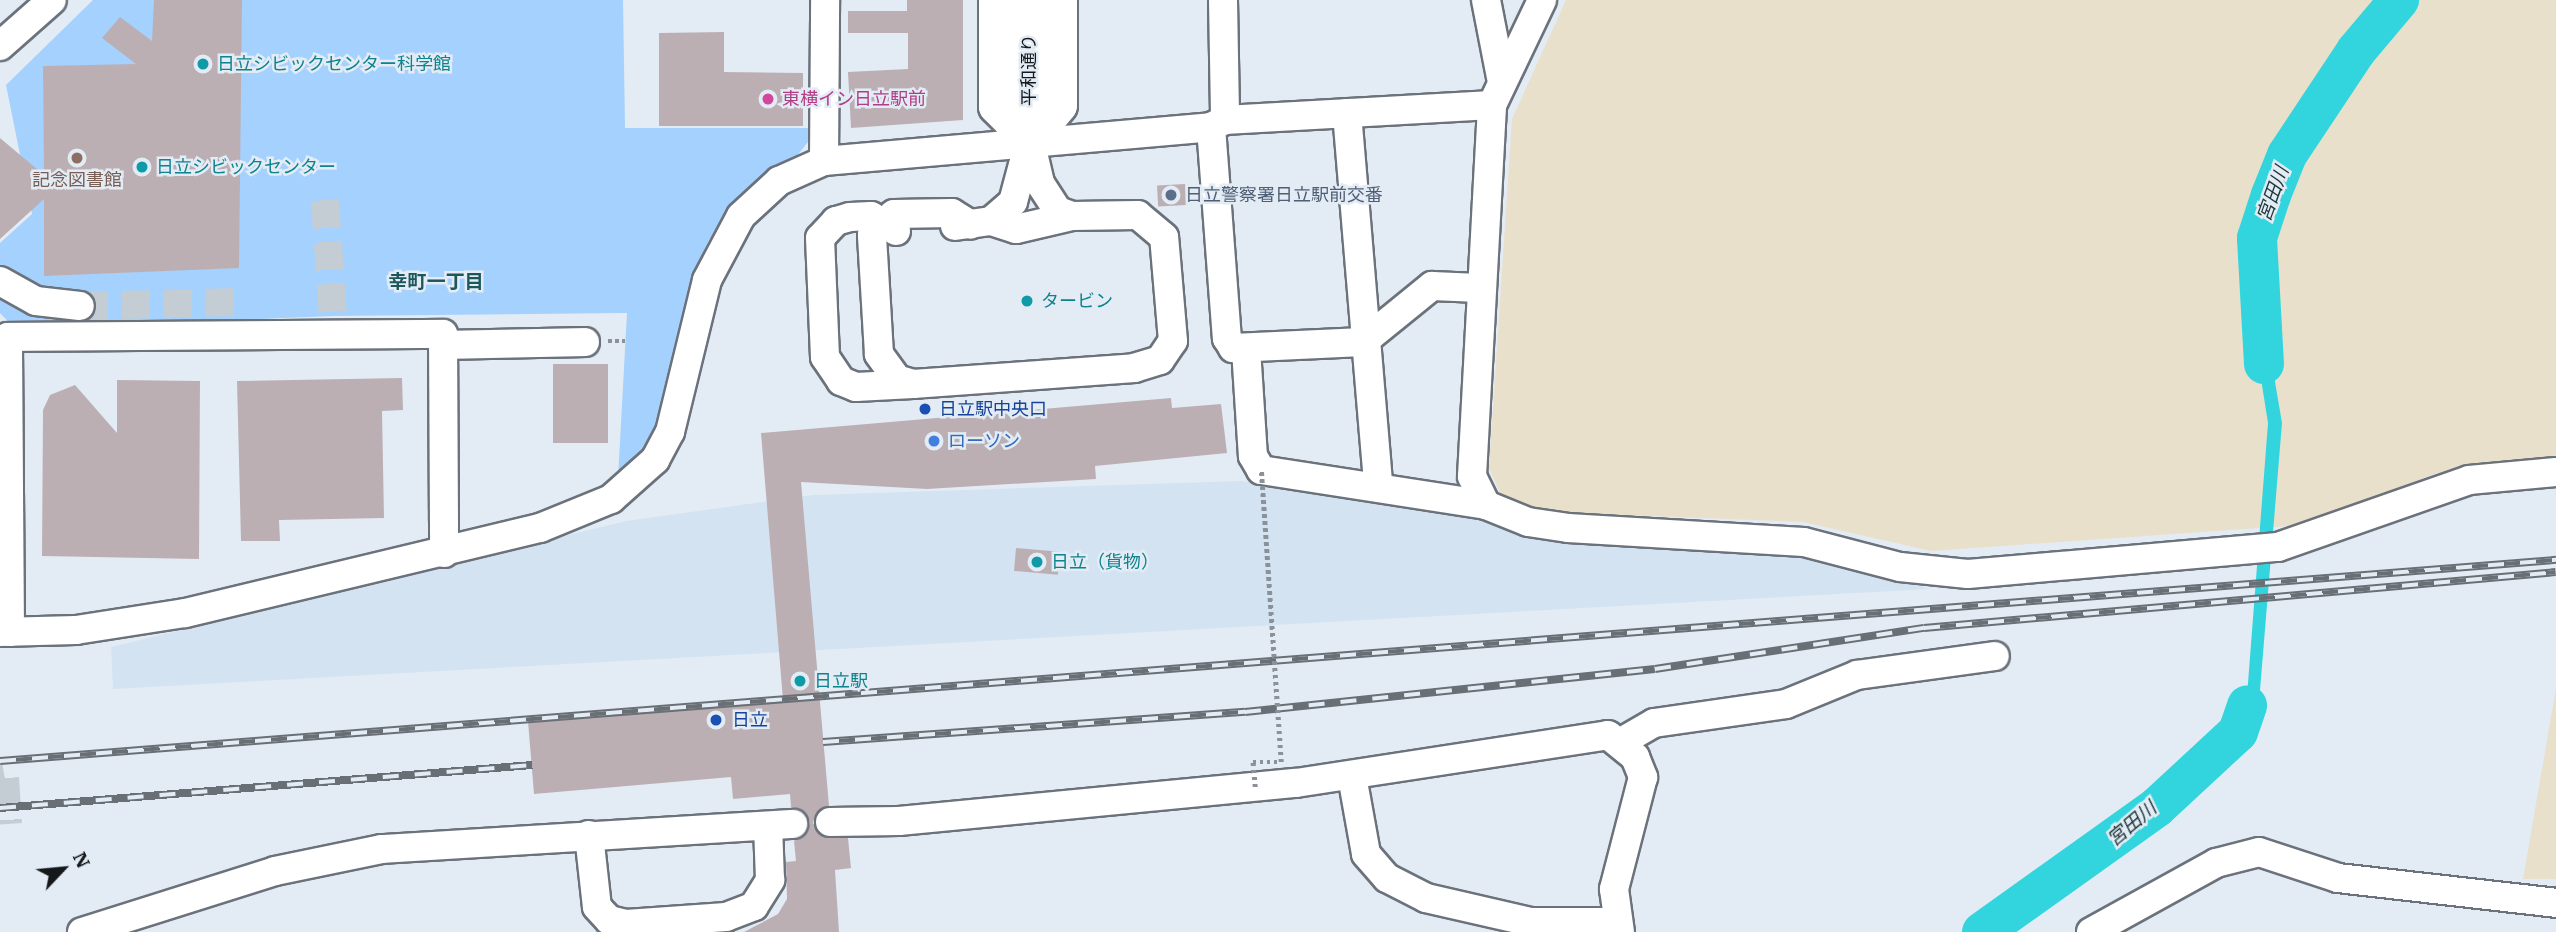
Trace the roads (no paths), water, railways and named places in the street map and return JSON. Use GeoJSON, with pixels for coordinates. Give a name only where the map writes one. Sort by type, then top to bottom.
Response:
{"type":"FeatureCollection","features":[{"type":"Feature","properties":{"kind":"main road"},"geometry":{"type":"LineString","coordinates":[[996,0],[996,106],[1030,140],[1059,105],[1059,0]]}},
{"type":"Feature","properties":{"kind":"main road","name":"平和通り"},"geometry":{"type":"LineString","coordinates":[[1029,0],[1030,140]]}},
{"type":"Feature","properties":{"kind":"street"},"geometry":{"type":"LineString","coordinates":[[0,46],[52,0]]}},
{"type":"Feature","properties":{"kind":"street"},"geometry":{"type":"LineString","coordinates":[[824,160],[825,0]]}},
{"type":"Feature","properties":{"kind":"street"},"geometry":{"type":"LineString","coordinates":[[1223,0],[1218,124],[1227,338],[1233,348],[1363,342],[1432,286],[1479,288]]}},
{"type":"Feature","properties":{"kind":"street"},"geometry":{"type":"LineString","coordinates":[[1486,0],[1501,77]]}},
{"type":"Feature","properties":{"kind":"street"},"geometry":{"type":"LineString","coordinates":[[1486,505],[1472,476],[1479,288],[1492,105],[1501,77],[1542,0]]}},
{"type":"Feature","properties":{"kind":"street"},"geometry":{"type":"LineString","coordinates":[[444,553],[443,334],[333,325],[4,333],[5,632],[132,623],[444,553],[583,513],[635,481],[656,460],[670,432],[719,251],[758,198],[779,181],[824,160],[1347,113],[1492,105]]}},
{"type":"Feature","properties":{"kind":"street"},"geometry":{"type":"LineString","coordinates":[[1347,113],[1363,342],[1378,485]]}},
{"type":"Feature","properties":{"kind":"street"},"geometry":{"type":"LineString","coordinates":[[1030,140],[1047,197],[1072,216]]}},
{"type":"Feature","properties":{"kind":"street"},"geometry":{"type":"LineString","coordinates":[[981,223],[1013,202],[1030,140]]}},
{"type":"Feature","properties":{"kind":"street"},"geometry":{"type":"LineString","coordinates":[[889,226],[850,217],[836,221],[820,238],[825,357],[841,381],[856,387],[913,384],[1134,368],[1169,352],[1173,341],[1166,248],[1157,225],[1138,215],[1072,216],[1016,229],[940,212],[894,214],[889,226],[872,235],[870,256],[879,354],[897,379],[913,384]]}},
{"type":"Feature","properties":{"kind":"street"},"geometry":{"type":"LineString","coordinates":[[0,281],[36,301],[80,306]]}},
{"type":"Feature","properties":{"kind":"street"},"geometry":{"type":"LineString","coordinates":[[444,345],[585,342]]}},
{"type":"Feature","properties":{"kind":"street"},"geometry":{"type":"LineString","coordinates":[[1246,349],[1253,456],[1261,470],[1378,485],[1486,505],[1528,522],[1568,528],[1804,542],[1900,568],[1968,574],[2278,547],[2456,484],[2556,472]]}},
{"type":"Feature","properties":{"kind":"street"},"geometry":{"type":"LineString","coordinates":[[1621,742],[1654,723],[1786,704],[1857,675],[1995,656]]}},
{"type":"Feature","properties":{"kind":"street"},"geometry":{"type":"LineString","coordinates":[[830,822],[899,821],[1352,776],[1588,734],[1621,742],[1643,776],[1614,889],[1617,927],[1531,922],[1426,898],[1374,868],[1366,854],[1352,776]]}},
{"type":"Feature","properties":{"kind":"street"},"geometry":{"type":"LineString","coordinates":[[82,932],[328,859],[382,849],[589,835],[780,825],[770,880],[754,906],[726,918],[626,923],[609,920],[597,907],[589,835]]}},
{"type":"Feature","properties":{"kind":"street"},"geometry":{"type":"LineString","coordinates":[[2091,932],[2216,863],[2259,852],[2338,878],[2556,903]]}},
{"type":"Feature","properties":{"kind":"waterway","name":"宮田川"},"geometry":{"type":"LineString","coordinates":[[2264,364],[2257,238],[2271,195],[2287,155],[2356,51],[2399,0]]}},
{"type":"Feature","properties":{"kind":"waterway","name":"宮田川"},"geometry":{"type":"LineString","coordinates":[[1982,932],[2157,807],[2238,732],[2247,706]]}},
{"type":"Feature","properties":{"kind":"tunnel"},"geometry":{"type":"LineString","coordinates":[[325,200],[333,316]]}},
{"type":"Feature","properties":{"kind":"tunnel"},"geometry":{"type":"LineString","coordinates":[[80,306],[239,302]]}},
{"type":"Feature","properties":{"kind":"tunnel"},"geometry":{"type":"LineString","coordinates":[[0,779],[5,778],[8,824]]}},
{"type":"Feature","properties":{"kind":"railway"},"geometry":{"type":"LineString","coordinates":[[0,761],[2556,560]]}},
{"type":"Feature","properties":{"kind":"railway"},"geometry":{"type":"LineString","coordinates":[[823,742],[1245,712],[1655,669],[1924,628],[2556,572]]}},
{"type":"Feature","properties":{"kind":"railway"},"geometry":{"type":"LineString","coordinates":[[0,808],[532,765]]}},
{"type":"Feature","properties":{"kind":"place","name":"日立シビックセンター科学館"},"geometry":{"type":"Point","coordinates":[203,64]}},
{"type":"Feature","properties":{"kind":"place","name":"東横イン日立駅前"},"geometry":{"type":"Point","coordinates":[768,99]}},
{"type":"Feature","properties":{"kind":"place","name":"記念図書館"},"geometry":{"type":"Point","coordinates":[77,158]}},
{"type":"Feature","properties":{"kind":"place","name":"日立シビックセンター"},"geometry":{"type":"Point","coordinates":[142,167]}},
{"type":"Feature","properties":{"kind":"place","name":"日立警察署日立駅前交番"},"geometry":{"type":"Point","coordinates":[1171,195]}},
{"type":"Feature","properties":{"kind":"place","name":"タービン"},"geometry":{"type":"Point","coordinates":[1027,301]}},
{"type":"Feature","properties":{"kind":"place","name":"日立駅中央口"},"geometry":{"type":"Point","coordinates":[925,409]}},
{"type":"Feature","properties":{"kind":"place","name":"ローソン"},"geometry":{"type":"Point","coordinates":[934,441]}},
{"type":"Feature","properties":{"kind":"place","name":"日立（貨物）"},"geometry":{"type":"Point","coordinates":[1037,562]}},
{"type":"Feature","properties":{"kind":"place","name":"日立駅"},"geometry":{"type":"Point","coordinates":[800,681]}},
{"type":"Feature","properties":{"kind":"place","name":"日立"},"geometry":{"type":"Point","coordinates":[716,720]}},
{"type":"Feature","properties":{"kind":"district","name":"幸町一丁目"},"geometry":{"type":"Point","coordinates":[436,282]}}]}
